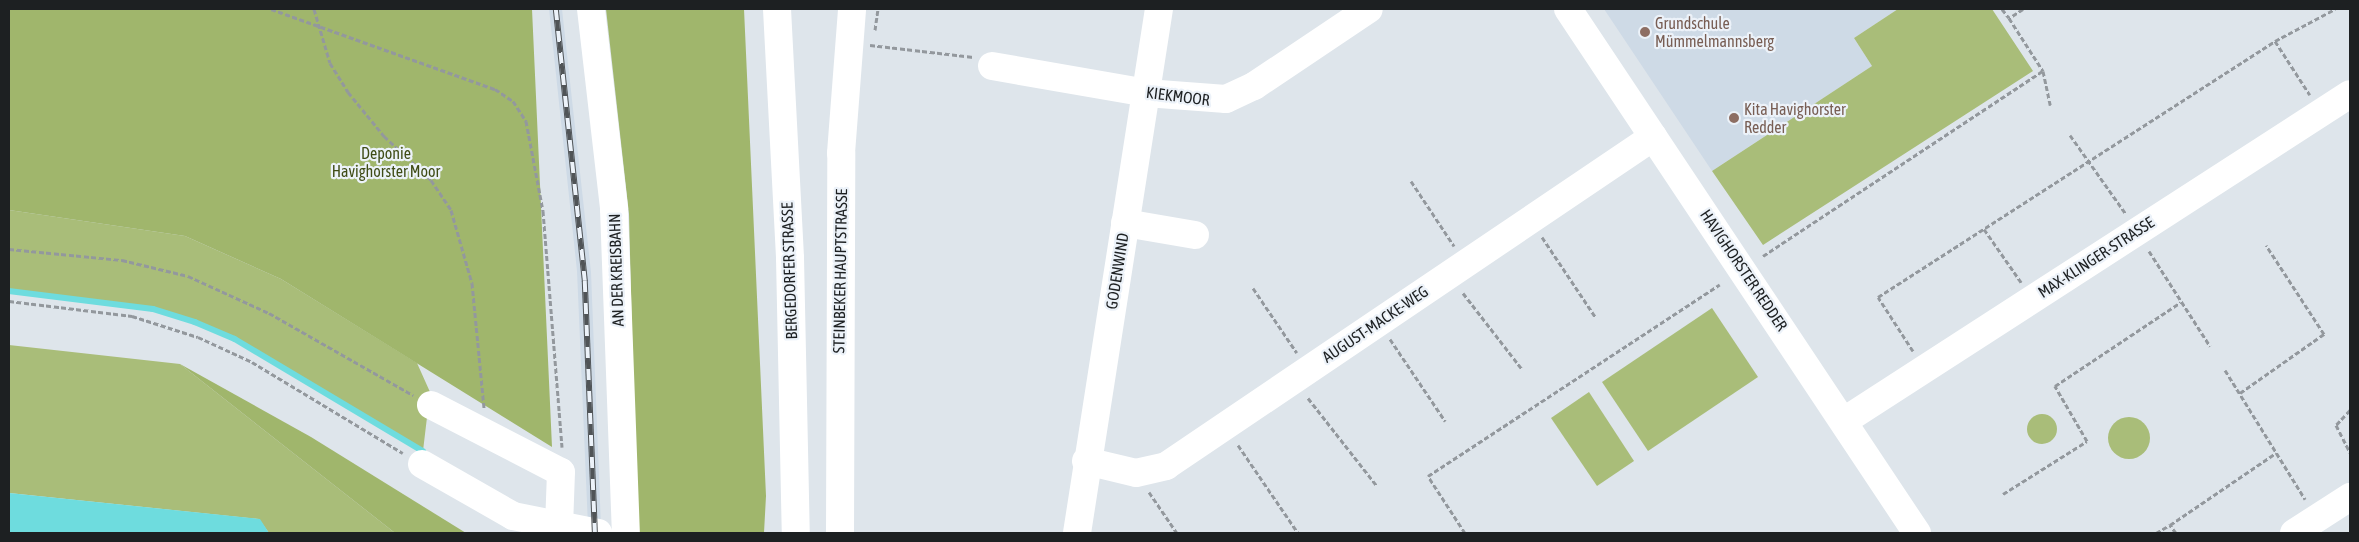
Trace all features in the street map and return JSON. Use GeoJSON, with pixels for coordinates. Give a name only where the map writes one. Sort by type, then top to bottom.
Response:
{"type":"FeatureCollection","features":[{"type":"Feature","properties":{"kind":"street","name":"AN DER KREISBAHN"},"geometry":{"type":"LineString","coordinates":[[591,9],[614,209],[626,533]]}},
{"type":"Feature","properties":{"kind":"street","name":"BERGEDORFER STRASSE"},"geometry":{"type":"LineString","coordinates":[[777,9],[790,258],[796,533]]}},
{"type":"Feature","properties":{"kind":"street","name":"STEINBEKER HAUPTSTRASSE"},"geometry":{"type":"LineString","coordinates":[[840,533],[842,153],[852,9]]}},
{"type":"Feature","properties":{"kind":"street","name":"GODENWIND"},"geometry":{"type":"LineString","coordinates":[[1077,533],[1086,461],[1159,9]]}},
{"type":"Feature","properties":{"kind":"street","name":"KIEKMOOR"},"geometry":{"type":"LineString","coordinates":[[992,66],[1212,101],[1238,96],[1369,9]]}},
{"type":"Feature","properties":{"kind":"street","name":"HAVIGHORSTER REDDER"},"geometry":{"type":"LineString","coordinates":[[1568,9],[1844,421],[1915,533]]}},
{"type":"Feature","properties":{"kind":"street","name":"MAX-KLINGER-STRASSE"},"geometry":{"type":"LineString","coordinates":[[1844,421],[1924,367],[2350,94]]}},
{"type":"Feature","properties":{"kind":"street","name":"AUGUST-MACKE-WEG"},"geometry":{"type":"LineString","coordinates":[[1086,461],[1136,473],[1166,466],[1653,137]]}},
{"type":"Feature","properties":{"kind":"street"},"geometry":{"type":"LineString","coordinates":[[1125,223],[1195,235]]}},
{"type":"Feature","properties":{"kind":"street"},"geometry":{"type":"LineString","coordinates":[[431,406],[561,472],[559,526]]}},
{"type":"Feature","properties":{"kind":"street"},"geometry":{"type":"LineString","coordinates":[[422,464],[513,516],[598,533]]}},
{"type":"Feature","properties":{"kind":"street"},"geometry":{"type":"LineString","coordinates":[[2294,533],[2350,497]]}},
{"type":"Feature","properties":{"kind":"path"},"geometry":{"type":"LineString","coordinates":[[271,9],[495,89],[513,102],[526,121],[536,158],[544,220],[555,333],[561,472]]}},
{"type":"Feature","properties":{"kind":"path"},"geometry":{"type":"LineString","coordinates":[[314,9],[321,26],[330,63],[348,92],[384,136],[432,180],[451,210],[472,283],[483,379],[484,434]]}},
{"type":"Feature","properties":{"kind":"path"},"geometry":{"type":"LineString","coordinates":[[2002,9],[2043,71],[2050,105]]}},
{"type":"Feature","properties":{"kind":"path"},"geometry":{"type":"LineString","coordinates":[[2008,18],[2023,9]]}},
{"type":"Feature","properties":{"kind":"path"},"geometry":{"type":"LineString","coordinates":[[1924,367],[1878,297],[2275,41],[2335,9]]}},
{"type":"Feature","properties":{"kind":"path"},"geometry":{"type":"LineString","coordinates":[[2275,41],[2321,113]]}},
{"type":"Feature","properties":{"kind":"path"},"geometry":{"type":"LineString","coordinates":[[849,42],[972,57],[992,66]]}},
{"type":"Feature","properties":{"kind":"path"},"geometry":{"type":"LineString","coordinates":[[1763,256],[2043,71]]}},
{"type":"Feature","properties":{"kind":"path"},"geometry":{"type":"LineString","coordinates":[[1411,181],[1458,269],[1522,369]]}},
{"type":"Feature","properties":{"kind":"path"},"geometry":{"type":"LineString","coordinates":[[1531,220],[1596,318]]}},
{"type":"Feature","properties":{"kind":"path"},"geometry":{"type":"LineString","coordinates":[[1984,229],[2032,298]]}},
{"type":"Feature","properties":{"kind":"path"},"geometry":{"type":"LineString","coordinates":[[2240,392],[2324,334],[2266,246]]}},
{"type":"Feature","properties":{"kind":"path"},"geometry":{"type":"LineString","coordinates":[[9,249],[122,260],[188,276],[269,313],[431,406]]}},
{"type":"Feature","properties":{"kind":"path"},"geometry":{"type":"LineString","coordinates":[[1465,533],[1428,476],[1720,284]]}},
{"type":"Feature","properties":{"kind":"path"},"geometry":{"type":"LineString","coordinates":[[1253,288],[1302,374],[1329,428],[1340,434],[1377,486]]}},
{"type":"Feature","properties":{"kind":"path"},"geometry":{"type":"LineString","coordinates":[[9,301],[132,316],[198,337],[252,362],[422,464]]}},
{"type":"Feature","properties":{"kind":"path"},"geometry":{"type":"LineString","coordinates":[[2003,494],[2087,442],[2055,386],[2181,302]]}},
{"type":"Feature","properties":{"kind":"path"},"geometry":{"type":"LineString","coordinates":[[1379,322],[1445,421]]}},
{"type":"Feature","properties":{"kind":"path"},"geometry":{"type":"LineString","coordinates":[[2225,370],[2317,519]]}},
{"type":"Feature","properties":{"kind":"path"},"geometry":{"type":"LineString","coordinates":[[2350,410],[2336,425],[2350,452]]}},
{"type":"Feature","properties":{"kind":"path"},"geometry":{"type":"LineString","coordinates":[[1224,426],[1298,533]]}},
{"type":"Feature","properties":{"kind":"path"},"geometry":{"type":"LineString","coordinates":[[2156,533],[2276,453]]}},
{"type":"Feature","properties":{"kind":"path"},"geometry":{"type":"LineString","coordinates":[[1136,473],[1177,533]]}},
{"type":"Feature","properties":{"kind":"path"},"geometry":{"type":"LineString","coordinates":[[2170,524],[2176,533]]}},
{"type":"Feature","properties":{"kind":"shaded area"},"geometry":{"type":"Polygon","coordinates":[[[549,9],[562,9],[591,272],[601,527],[588,526],[577,271],[549,9]]]}},
{"type":"Feature","properties":{"kind":"shaded area","name":"Kita Havighorster Redder"},"geometry":{"type":"Polygon","coordinates":[[[1604,9],[1898,9],[1854,38],[1872,66],[1712,171],[1604,9]]]}},
{"type":"Feature","properties":{"kind":"green space","name":"Deponie Havighorster Moor"},"geometry":{"type":"Polygon","coordinates":[[[9,9],[532,9],[552,447],[281,279],[185,236],[9,210],[9,9]]]}},
{"type":"Feature","properties":{"kind":"green space"},"geometry":{"type":"Polygon","coordinates":[[[606,9],[744,9],[766,496],[764,533],[637,533],[629,214],[606,9]]]}},
{"type":"Feature","properties":{"kind":"green space"},"geometry":{"type":"Polygon","coordinates":[[[1898,9],[1992,9],[2033,71],[1763,245],[1712,171],[1872,66],[1854,38],[1898,9]]]}},
{"type":"Feature","properties":{"kind":"green space"},"geometry":{"type":"Polygon","coordinates":[[[9,210],[185,236],[281,279],[417,363],[430,392],[423,451],[235,339],[195,322],[153,309],[9,291],[9,210]]]}},
{"type":"Feature","properties":{"kind":"green space"},"geometry":{"type":"Polygon","coordinates":[[[1712,308],[1758,377],[1648,451],[1602,382],[1712,308]]]}},
{"type":"Feature","properties":{"kind":"green space"},"geometry":{"type":"Polygon","coordinates":[[[9,345],[180,364],[395,533],[269,533],[259,519],[9,493],[9,345]]]}},
{"type":"Feature","properties":{"kind":"green space"},"geometry":{"type":"Polygon","coordinates":[[[180,364],[311,437],[466,533],[395,533],[180,364]]]}},
{"type":"Feature","properties":{"kind":"green space"},"geometry":{"type":"Polygon","coordinates":[[[1589,392],[1634,461],[1597,486],[1551,418],[1589,392]]]}},
{"type":"Feature","properties":{"kind":"green space"},"geometry":{"type":"Polygon","coordinates":[[[2042,414],[2048,415],[2056,423],[2056,435],[2048,443],[2042,444],[2036,443],[2028,435],[2027,429],[2028,423],[2036,415],[2042,414]]]}},
{"type":"Feature","properties":{"kind":"green space"},"geometry":{"type":"Polygon","coordinates":[[[2133,417],[2141,420],[2147,426],[2150,438],[2147,450],[2141,456],[2125,459],[2117,456],[2111,450],[2108,434],[2111,426],[2117,420],[2133,417]]]}},
{"type":"Feature","properties":{"kind":"water"},"geometry":{"type":"Polygon","coordinates":[[[9,493],[260,519],[269,533],[9,533],[9,493]]]}},
{"type":"Feature","properties":{"kind":"waterway"},"geometry":{"type":"LineString","coordinates":[[9,291],[153,309],[195,322],[235,339],[423,451]]}},
{"type":"Feature","properties":{"kind":"railway"},"geometry":{"type":"LineString","coordinates":[[556,9],[585,281],[595,533]]}},
{"type":"Feature","properties":{"kind":"place","name":"Grundschule Mümmelmannsberg"},"geometry":{"type":"Point","coordinates":[1645,32]}},
{"type":"Feature","properties":{"kind":"place","name":"Kita Havighorster Redder"},"geometry":{"type":"Point","coordinates":[1734,118]}}]}
